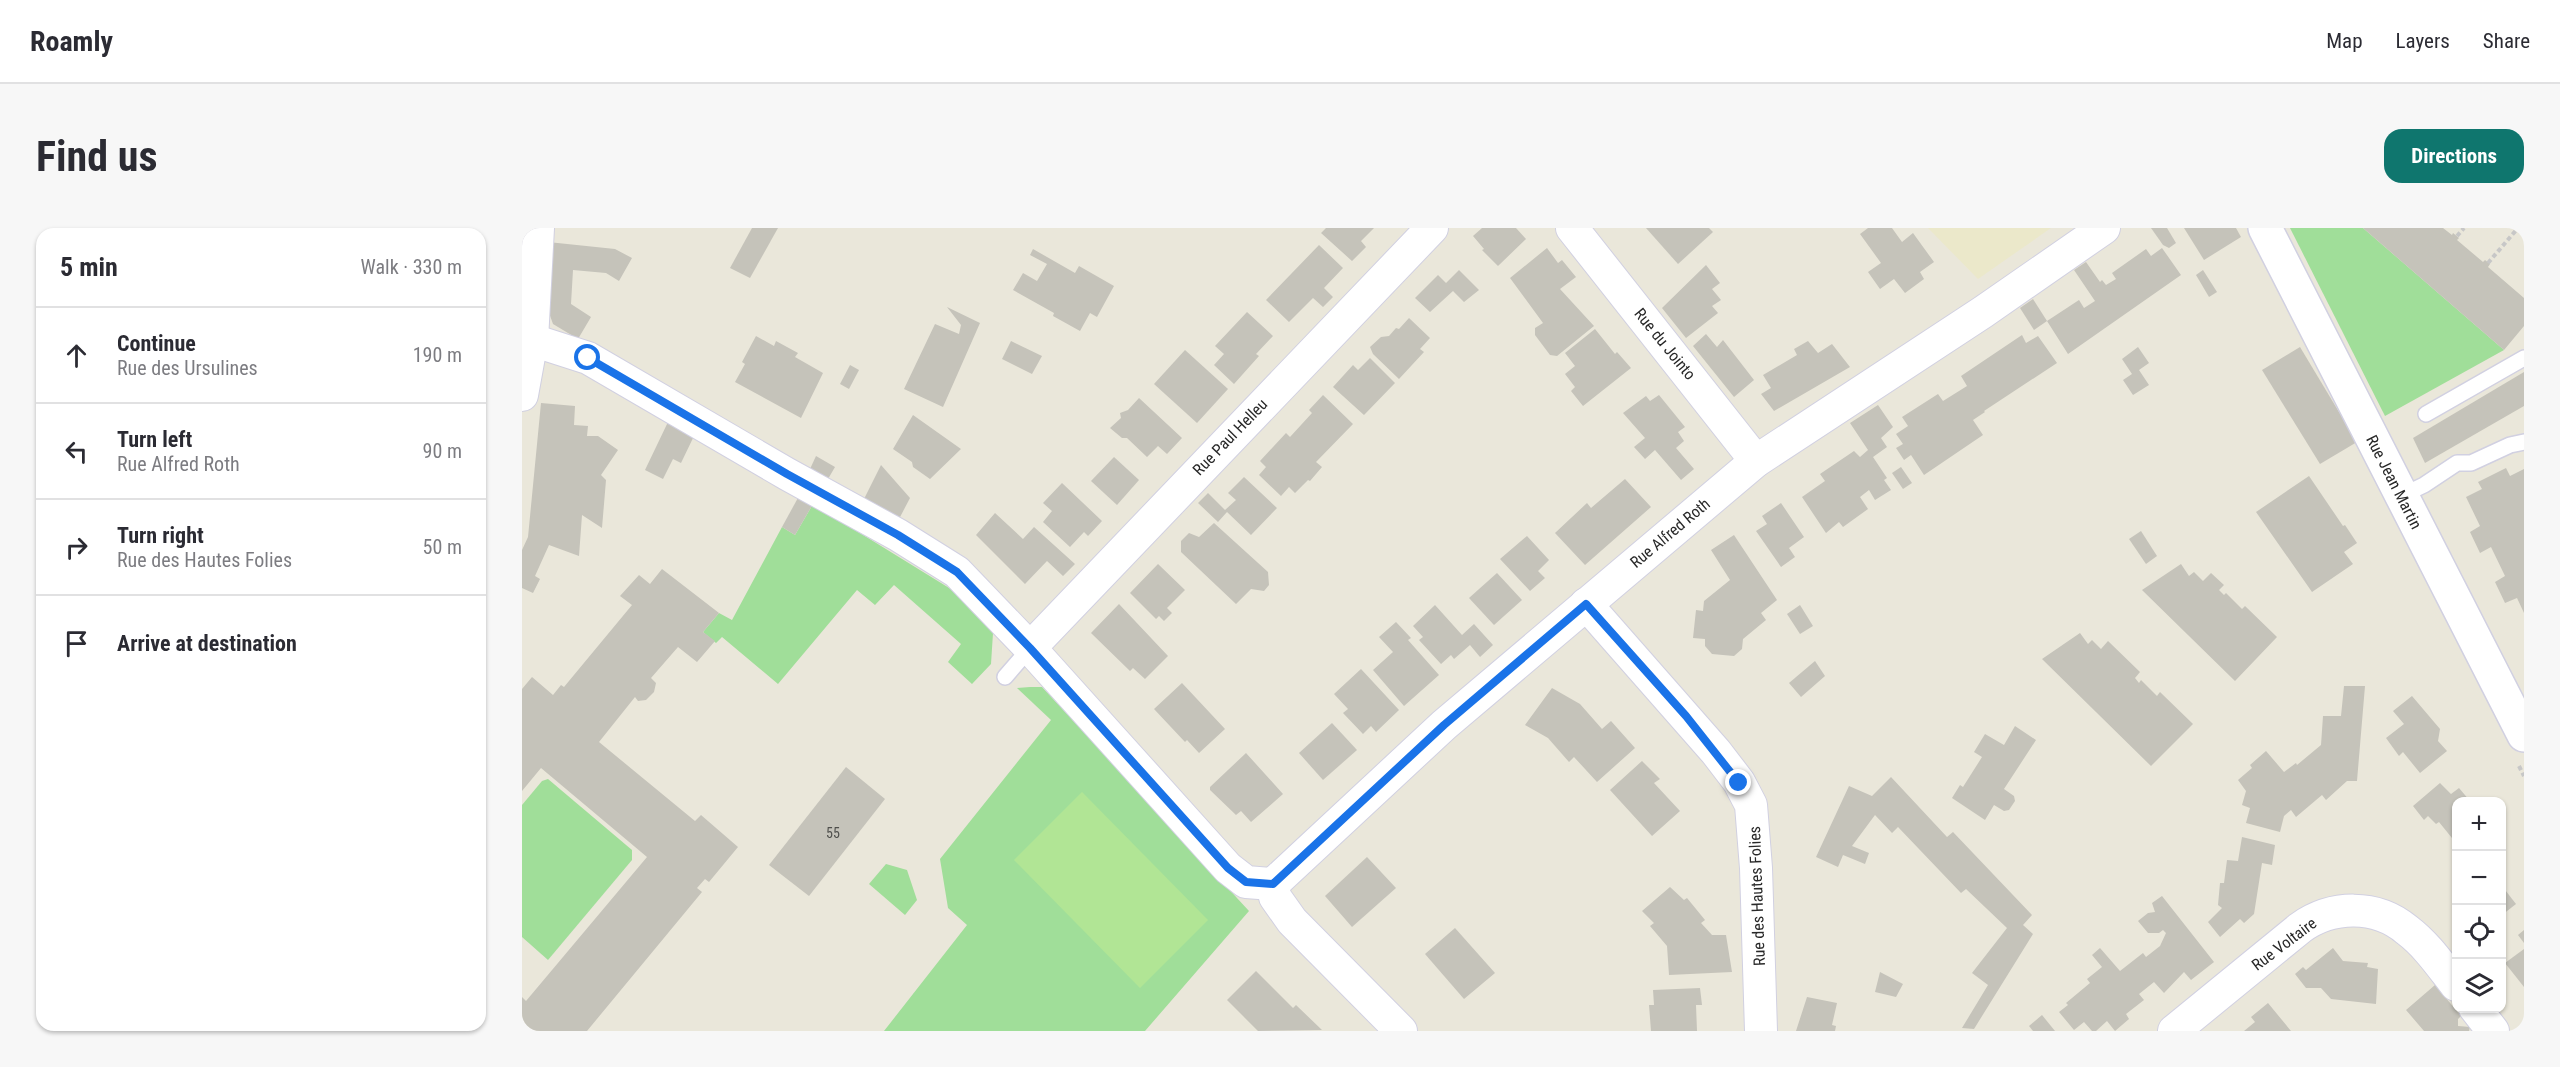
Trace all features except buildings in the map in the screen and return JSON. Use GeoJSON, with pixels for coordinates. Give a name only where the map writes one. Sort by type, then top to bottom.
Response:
{"type":"FeatureCollection","features":[{"type":"Feature","properties":{"kind":"main road","name":"Rue Jean Martin"},"geometry":{"type":"LineString","coordinates":[[2265,228],[2524,735]]}},
{"type":"Feature","properties":{"kind":"street"},"geometry":{"type":"LineString","coordinates":[[522,395],[531,339],[538,228]]}},
{"type":"Feature","properties":{"kind":"street","name":"Rue Paul Helleu"},"geometry":{"type":"LineString","coordinates":[[1030,648],[1432,228]]}},
{"type":"Feature","properties":{"kind":"street","name":"Rue du Jointo"},"geometry":{"type":"LineString","coordinates":[[1572,228],[1756,461]]}},
{"type":"Feature","properties":{"kind":"street","name":"Rue Alfred Roth"},"geometry":{"type":"LineString","coordinates":[[1273,884],[1444,725],[1756,461],[1983,312],[2104,228]]}},
{"type":"Feature","properties":{"kind":"street"},"geometry":{"type":"LineString","coordinates":[[531,339],[588,358],[787,474],[898,535],[957,572],[1030,648],[1228,868],[1246,882],[1273,884],[1275,897],[1292,921],[1401,1031]]}},
{"type":"Feature","properties":{"kind":"street","name":"Rue des Hautes Folies"},"geometry":{"type":"LineString","coordinates":[[1586,604],[1716,752],[1739,783],[1751,805],[1756,858],[1761,1031]]}},
{"type":"Feature","properties":{"kind":"street","name":"Rue Voltaire"},"geometry":{"type":"LineString","coordinates":[[2174,1031],[2311,920],[2343,911],[2374,913],[2389,918],[2407,929],[2452,980]]}},
{"type":"Feature","properties":{"kind":"street"},"geometry":{"type":"LineString","coordinates":[[2479,1013],[2493,1031]]}},
{"type":"Feature","properties":{"kind":"lane"},"geometry":{"type":"LineString","coordinates":[[2426,414],[2524,358]]}},
{"type":"Feature","properties":{"kind":"lane"},"geometry":{"type":"LineString","coordinates":[[2401,496],[2424,485],[2457,463],[2471,463],[2510,445],[2524,442]]}},
{"type":"Feature","properties":{"kind":"lane"},"geometry":{"type":"LineString","coordinates":[[1005,677],[1030,648]]}},
{"type":"Feature","properties":{"kind":"path"},"geometry":{"type":"LineString","coordinates":[[2457,236],[2464,228]]}},
{"type":"Feature","properties":{"kind":"path"},"geometry":{"type":"LineString","coordinates":[[2488,262],[2518,228]]}},
{"type":"Feature","properties":{"kind":"shaded area"},"geometry":{"type":"Polygon","coordinates":[[[1928,228],[2051,228],[1978,279],[1928,228]]]}},
{"type":"Feature","properties":{"kind":"green space"},"geometry":{"type":"Polygon","coordinates":[[[2290,228],[2363,228],[2504,350],[2385,416],[2290,228]]]}},
{"type":"Feature","properties":{"kind":"green space"},"geometry":{"type":"Polygon","coordinates":[[[813,504],[954,591],[993,633],[991,664],[972,684],[948,662],[961,644],[894,585],[875,605],[857,590],[778,684],[722,637],[716,643],[703,632],[719,613],[732,620],[782,527],[795,535],[813,504]]]}},
{"type":"Feature","properties":{"kind":"green space"},"geometry":{"type":"Polygon","coordinates":[[[1042,687],[1249,911],[1145,1031],[884,1031],[967,925],[948,908],[940,859],[1051,720],[1017,688],[1042,687]]]}},
{"type":"Feature","properties":{"kind":"green space"},"geometry":{"type":"Polygon","coordinates":[[[548,779],[632,850],[632,860],[548,960],[522,937],[522,805],[542,781],[548,779]]]}},
{"type":"Feature","properties":{"kind":"green space"},"geometry":{"type":"Polygon","coordinates":[[[1082,792],[1208,920],[1140,988],[1014,860],[1082,792]]]}},
{"type":"Feature","properties":{"kind":"green space"},"geometry":{"type":"Polygon","coordinates":[[[886,864],[907,870],[917,900],[905,915],[869,884],[886,864]]]}},
{"type":"Feature","properties":{"kind":"route"},"geometry":{"type":"LineString","coordinates":[[588,358],[787,474],[898,535],[957,572],[1030,648],[1228,868],[1246,882],[1273,884],[1286,869],[1444,725],[1586,604],[1686,716],[1739,783]]}}]}
